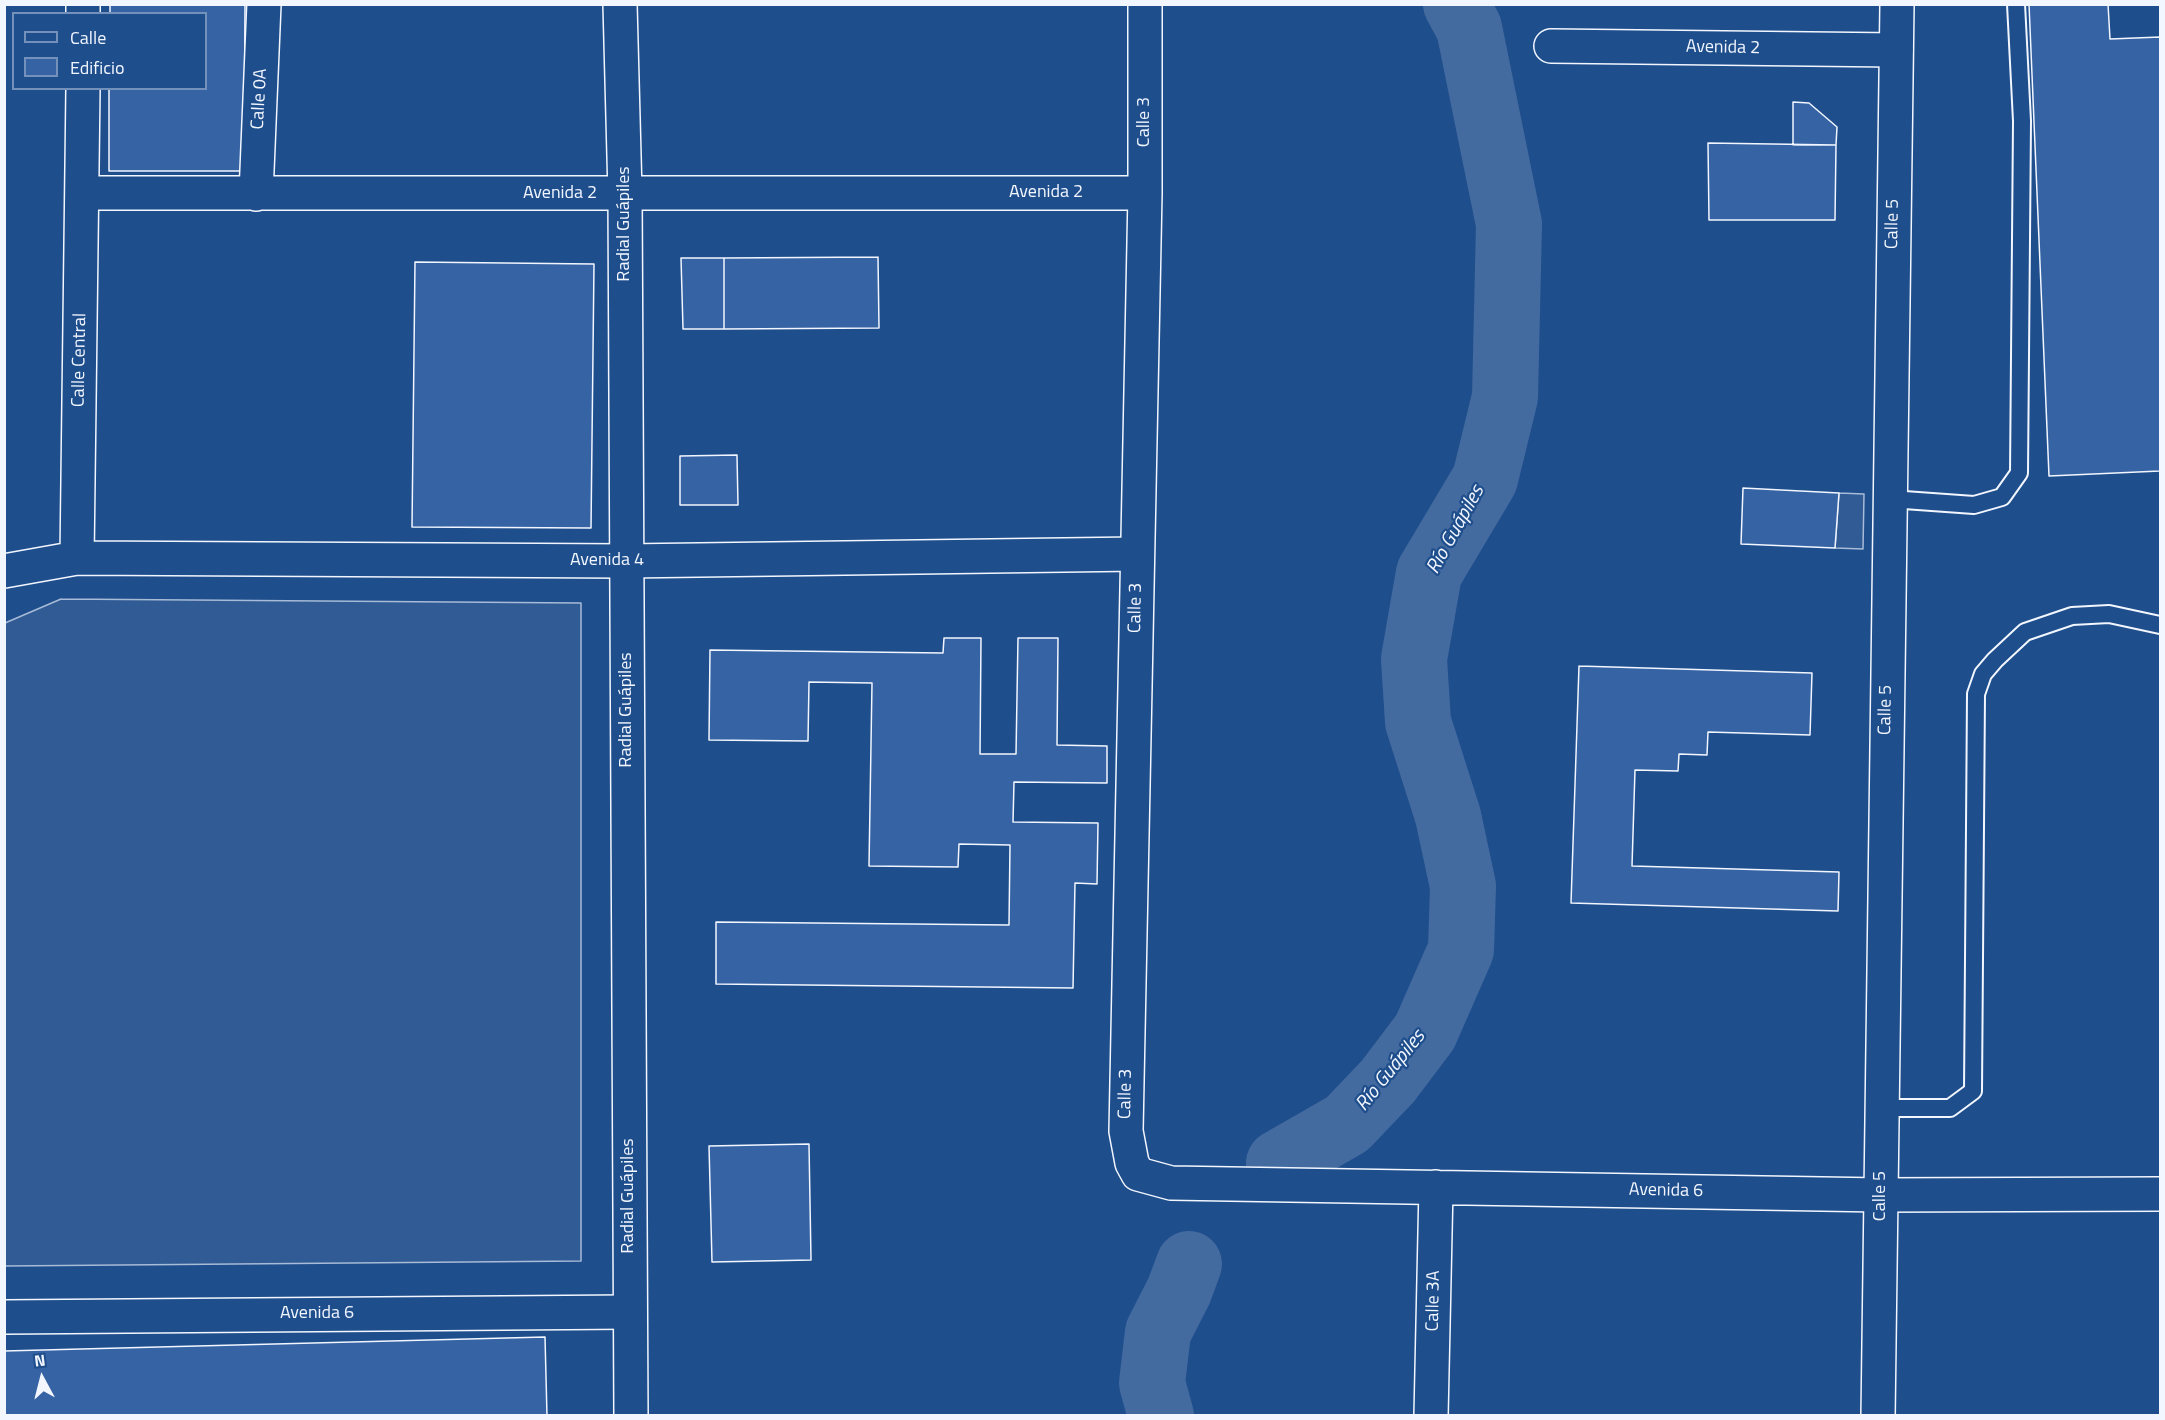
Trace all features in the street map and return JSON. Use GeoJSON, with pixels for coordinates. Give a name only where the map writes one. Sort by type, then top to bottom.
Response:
{"type":"FeatureCollection","features":[{"type":"Feature","properties":{"kind":"street","name":"Calle 0A"},"geometry":{"type":"LineString","coordinates":[[256,194],[264,4]]}},
{"type":"Feature","properties":{"kind":"street","name":"Radial Guápiles"},"geometry":{"type":"LineString","coordinates":[[620,4],[625,194],[631,1416]]}},
{"type":"Feature","properties":{"kind":"street","name":"Calle 3"},"geometry":{"type":"LineString","coordinates":[[1145,4],[1145,194],[1125,1131],[1132,1163],[1138,1174],[1171,1183]]}},
{"type":"Feature","properties":{"kind":"street","name":"Calle 5"},"geometry":{"type":"LineString","coordinates":[[1878,1416],[1896,4]]}},
{"type":"Feature","properties":{"kind":"street","name":"Avenida 2"},"geometry":{"type":"LineString","coordinates":[[1551,46],[1896,50]]}},
{"type":"Feature","properties":{"kind":"street","name":"Calle Central"},"geometry":{"type":"LineString","coordinates":[[77,558],[83,90]]}},
{"type":"Feature","properties":{"kind":"street","name":"Avenida 2"},"geometry":{"type":"LineString","coordinates":[[83,194],[1145,194]]}},
{"type":"Feature","properties":{"kind":"street","name":"Avenida 4"},"geometry":{"type":"LineString","coordinates":[[77,558],[626,561],[1137,554]]}},
{"type":"Feature","properties":{"kind":"street"},"geometry":{"type":"LineString","coordinates":[[4,571],[77,558]]}},
{"type":"Feature","properties":{"kind":"street","name":"Avenida 6"},"geometry":{"type":"LineString","coordinates":[[1171,1183],[1881,1195],[2160,1194]]}},
{"type":"Feature","properties":{"kind":"street","name":"Calle 3A"},"geometry":{"type":"LineString","coordinates":[[1431,1416],[1436,1187]]}},
{"type":"Feature","properties":{"kind":"street","name":"Avenida 6"},"geometry":{"type":"LineString","coordinates":[[4,1317],[629,1312]]}},
{"type":"Feature","properties":{"kind":"lane"},"geometry":{"type":"LineString","coordinates":[[1890,499],[1974,505],[2002,497],[2019,473],[2022,121],[2016,4]]}},
{"type":"Feature","properties":{"kind":"lane"},"geometry":{"type":"LineString","coordinates":[[1881,1108],[1950,1108],[1973,1091],[1976,694],[1983,674],[2025,632],[2072,616],[2109,614],[2160,625]]}},
{"type":"Feature","properties":{"kind":"shaded area"},"geometry":{"type":"Polygon","coordinates":[[[1839,493],[1864,494],[1863,549],[1835,548],[1839,493]]]}},
{"type":"Feature","properties":{"kind":"shaded area"},"geometry":{"type":"Polygon","coordinates":[[[61,599],[581,603],[581,1261],[5,1266],[5,623],[61,599]]]}},
{"type":"Feature","properties":{"kind":"building"},"geometry":{"type":"Polygon","coordinates":[[[110,4],[245,4],[244,171],[109,171],[109,90],[207,90],[207,12],[110,12],[110,4]]]}},
{"type":"Feature","properties":{"kind":"building"},"geometry":{"type":"Polygon","coordinates":[[[2029,4],[2108,4],[2110,39],[2160,37],[2160,471],[2049,476],[2029,4]]]}},
{"type":"Feature","properties":{"kind":"building"},"geometry":{"type":"Polygon","coordinates":[[[1793,102],[1809,103],[1837,127],[1836,145],[1793,145],[1793,102]]]}},
{"type":"Feature","properties":{"kind":"building"},"geometry":{"type":"Polygon","coordinates":[[[1708,143],[1836,145],[1835,220],[1709,220],[1708,143]]]}},
{"type":"Feature","properties":{"kind":"building"},"geometry":{"type":"Polygon","coordinates":[[[878,257],[879,328],[724,329],[724,258],[878,257]]]}},
{"type":"Feature","properties":{"kind":"building"},"geometry":{"type":"Polygon","coordinates":[[[681,258],[724,258],[724,329],[683,329],[681,258]]]}},
{"type":"Feature","properties":{"kind":"building"},"geometry":{"type":"Polygon","coordinates":[[[415,262],[594,264],[591,528],[412,527],[415,262]]]}},
{"type":"Feature","properties":{"kind":"building"},"geometry":{"type":"Polygon","coordinates":[[[737,455],[738,505],[680,505],[680,456],[737,455]]]}},
{"type":"Feature","properties":{"kind":"building"},"geometry":{"type":"Polygon","coordinates":[[[1743,488],[1839,493],[1835,548],[1741,544],[1743,488]]]}},
{"type":"Feature","properties":{"kind":"building"},"geometry":{"type":"Polygon","coordinates":[[[944,638],[981,638],[980,754],[1016,754],[1018,638],[1058,638],[1057,745],[1107,746],[1107,783],[1014,782],[1013,822],[1098,823],[1097,884],[1075,883],[1073,988],[716,984],[716,922],[1009,925],[1010,845],[959,844],[958,867],[869,866],[872,683],[809,682],[808,741],[709,740],[710,650],[943,653],[944,638]]]}},
{"type":"Feature","properties":{"kind":"building"},"geometry":{"type":"Polygon","coordinates":[[[1579,666],[1812,673],[1810,735],[1708,732],[1707,755],[1679,754],[1678,771],[1635,770],[1632,866],[1839,872],[1838,911],[1571,903],[1579,666]]]}},
{"type":"Feature","properties":{"kind":"building"},"geometry":{"type":"Polygon","coordinates":[[[809,1144],[811,1260],[712,1262],[709,1146],[809,1144]]]}},
{"type":"Feature","properties":{"kind":"building"},"geometry":{"type":"Polygon","coordinates":[[[545,1337],[547,1416],[4,1416],[4,1351],[545,1337]]]}},
{"type":"Feature","properties":{"kind":"waterway","name":"Río Guápiles"},"geometry":{"type":"LineString","coordinates":[[1279,1163],[1347,1124],[1388,1081],[1425,1032],[1461,950],[1463,886],[1448,816],[1418,722],[1414,659],[1429,573],[1485,479],[1505,397],[1509,224],[1469,28],[1456,4]]}},
{"type":"Feature","properties":{"kind":"waterway","name":"Río Guápiles"},"geometry":{"type":"LineString","coordinates":[[1161,1416],[1152,1383],[1158,1332],[1179,1291],[1189,1264]]}}]}
